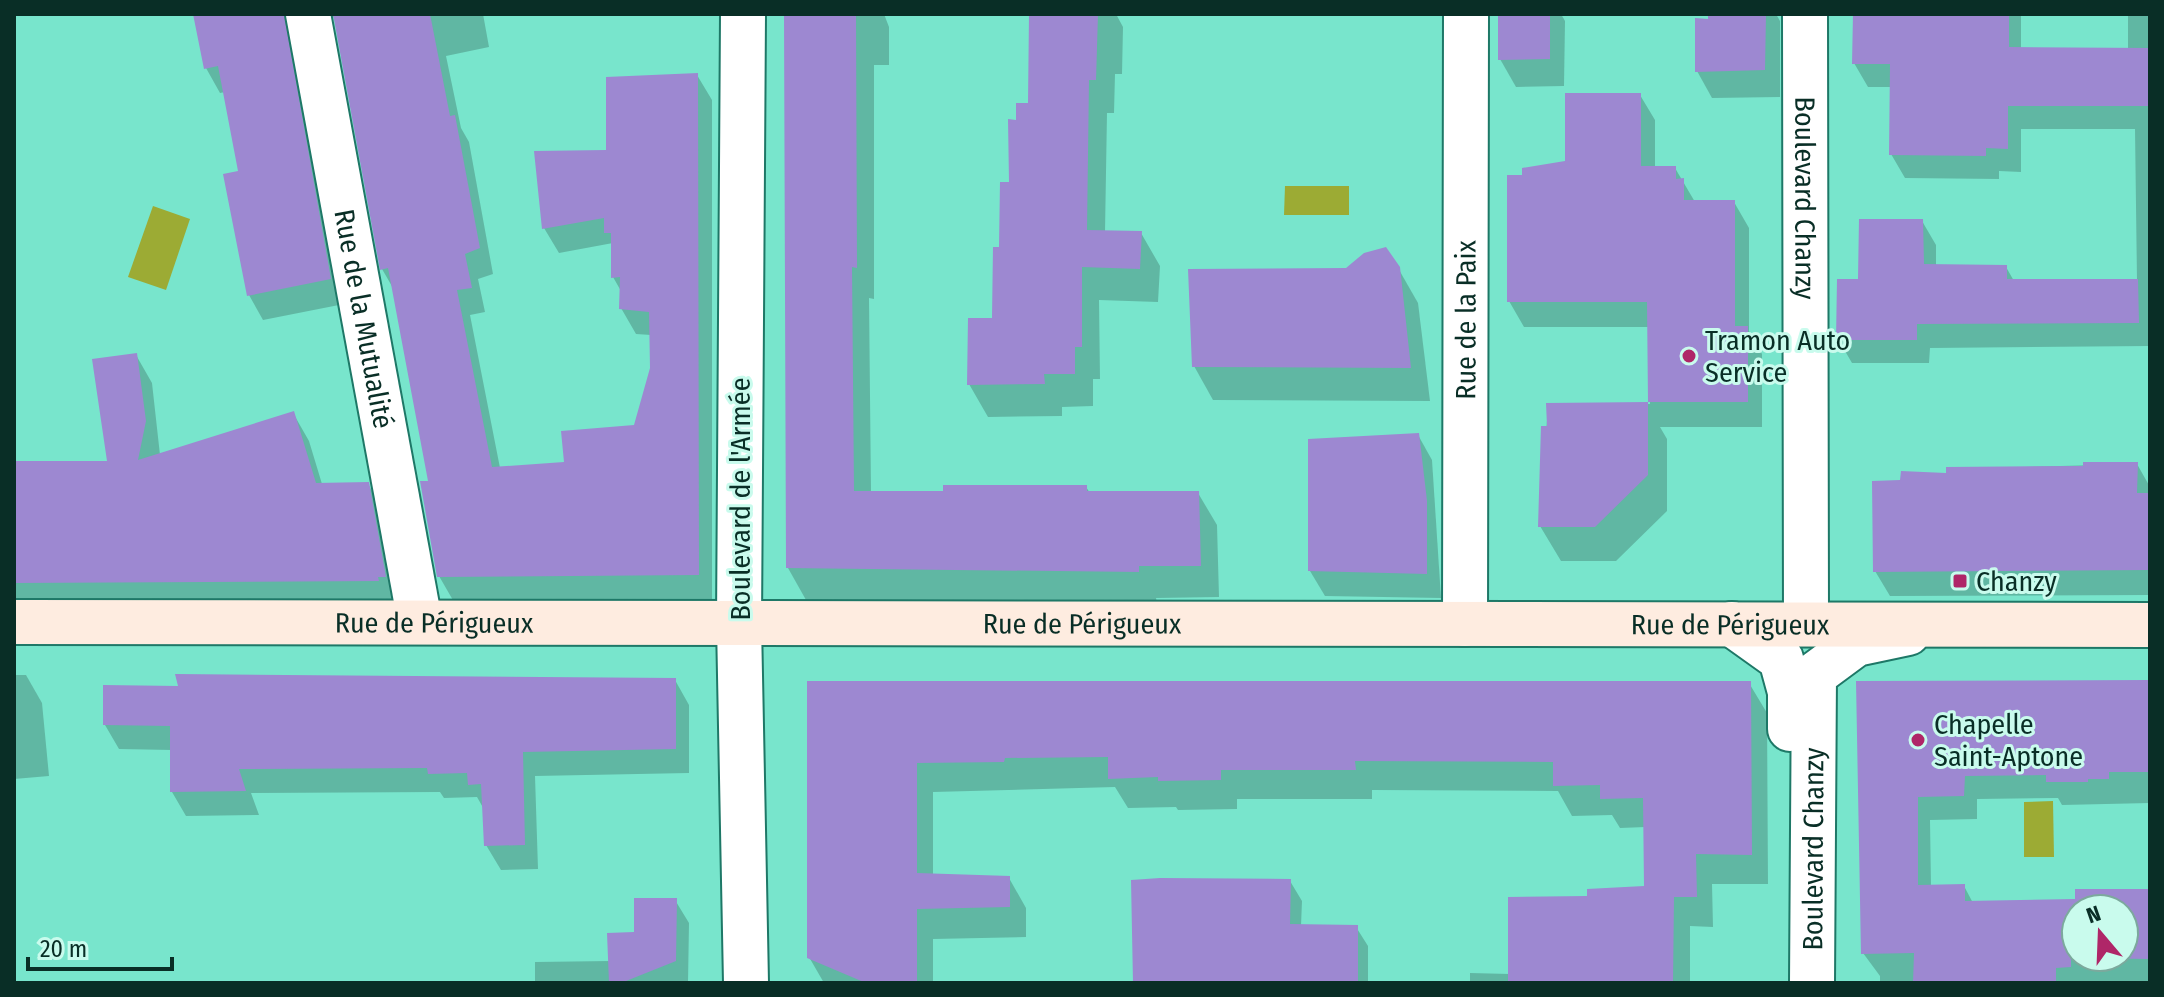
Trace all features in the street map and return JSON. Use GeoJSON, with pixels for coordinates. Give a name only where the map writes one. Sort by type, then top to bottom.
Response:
{"type":"FeatureCollection","features":[{"type":"Feature","properties":{"kind":"main road","name":"Rue de Périgueux"},"geometry":{"type":"LineString","coordinates":[[14,622],[2150,625]]}},
{"type":"Feature","properties":{"kind":"street","name":"Rue de la Mutualité"},"geometry":{"type":"LineString","coordinates":[[308,14],[420,622]]}},
{"type":"Feature","properties":{"kind":"street","name":"Boulevard de l'Armée"},"geometry":{"type":"LineString","coordinates":[[743,14],[739,624],[746,983]]}},
{"type":"Feature","properties":{"kind":"street","name":"Rue de la Paix"},"geometry":{"type":"LineString","coordinates":[[1465,624],[1466,14]]}},
{"type":"Feature","properties":{"kind":"street","name":"Boulevard Chanzy"},"geometry":{"type":"LineString","coordinates":[[1805,14],[1806,623]]}},
{"type":"Feature","properties":{"kind":"street","name":"Boulevard Chanzy"},"geometry":{"type":"LineString","coordinates":[[1732,624],[1781,659],[1790,692],[1793,983]]}},
{"type":"Feature","properties":{"kind":"street","name":"Boulevard Chanzy"},"geometry":{"type":"LineString","coordinates":[[1812,983],[1814,675],[1856,644],[1953,625]]}},
{"type":"Feature","properties":{"kind":"shaded area"},"geometry":{"type":"Polygon","coordinates":[[[1285,186],[1349,186],[1349,215],[1284,215],[1285,186]]]}},
{"type":"Feature","properties":{"kind":"shaded area"},"geometry":{"type":"Polygon","coordinates":[[[153,206],[190,219],[166,290],[128,277],[153,206]]]}},
{"type":"Feature","properties":{"kind":"shaded area"},"geometry":{"type":"Polygon","coordinates":[[[2053,801],[2054,857],[2024,857],[2024,802],[2053,801]]]}},
{"type":"Feature","properties":{"kind":"building"},"geometry":{"type":"Polygon","coordinates":[[[193,14],[284,14],[331,279],[247,296],[223,174],[238,171],[218,66],[204,69],[193,14]]]}},
{"type":"Feature","properties":{"kind":"building"},"geometry":{"type":"Polygon","coordinates":[[[333,14],[430,14],[450,116],[455,115],[480,248],[465,254],[472,288],[457,290],[492,467],[564,462],[561,431],[634,425],[650,368],[649,312],[619,309],[620,277],[611,278],[611,233],[604,233],[604,218],[542,229],[534,151],[606,150],[606,77],[698,73],[699,575],[437,577],[420,481],[428,481],[388,268],[380,270],[333,14]]]}},
{"type":"Feature","properties":{"kind":"building"},"geometry":{"type":"Polygon","coordinates":[[[784,14],[856,14],[857,268],[852,267],[854,491],[943,491],[943,485],[1087,485],[1087,491],[1199,491],[1201,566],[1139,566],[1139,572],[786,568],[784,14]]]}},
{"type":"Feature","properties":{"kind":"building"},"geometry":{"type":"Polygon","coordinates":[[[1029,14],[1098,14],[1096,80],[1089,80],[1087,230],[1142,231],[1140,269],[1082,267],[1082,347],[1075,347],[1075,374],[1044,374],[1045,384],[967,385],[968,318],[992,318],[993,247],[999,247],[1000,182],[1009,182],[1008,119],[1016,120],[1016,103],[1028,103],[1029,14]]]}},
{"type":"Feature","properties":{"kind":"building"},"geometry":{"type":"Polygon","coordinates":[[[1498,14],[1550,14],[1550,59],[1498,60],[1498,14]]]}},
{"type":"Feature","properties":{"kind":"building"},"geometry":{"type":"Polygon","coordinates":[[[1708,14],[1766,14],[1765,70],[1695,72],[1695,18],[1708,19],[1708,14]]]}},
{"type":"Feature","properties":{"kind":"building"},"geometry":{"type":"Polygon","coordinates":[[[1853,14],[2009,14],[2009,47],[2150,48],[2150,106],[2008,106],[2008,149],[1986,148],[1986,156],[1889,155],[1890,64],[1852,64],[1853,14]]]}},
{"type":"Feature","properties":{"kind":"building"},"geometry":{"type":"Polygon","coordinates":[[[1565,93],[1641,93],[1641,166],[1676,166],[1676,179],[1684,178],[1684,200],[1735,200],[1735,326],[1748,326],[1748,402],[1648,402],[1647,302],[1507,302],[1507,175],[1522,175],[1522,168],[1565,161],[1565,93]]]}},
{"type":"Feature","properties":{"kind":"building"},"geometry":{"type":"Polygon","coordinates":[[[1859,219],[1923,219],[1924,264],[2007,265],[2007,279],[2138,279],[2139,323],[1917,324],[1917,340],[1836,340],[1837,279],[1858,279],[1859,219]]]}},
{"type":"Feature","properties":{"kind":"building"},"geometry":{"type":"Polygon","coordinates":[[[1386,247],[1400,267],[1411,368],[1192,367],[1188,269],[1346,268],[1364,253],[1386,247]]]}},
{"type":"Feature","properties":{"kind":"building"},"geometry":{"type":"Polygon","coordinates":[[[137,353],[146,421],[138,460],[294,411],[316,483],[369,482],[386,577],[378,577],[379,581],[14,583],[14,461],[107,461],[92,359],[137,353]]]}},
{"type":"Feature","properties":{"kind":"building"},"geometry":{"type":"Polygon","coordinates":[[[1648,402],[1648,475],[1595,527],[1538,527],[1541,426],[1547,426],[1546,403],[1648,402]]]}},
{"type":"Feature","properties":{"kind":"building"},"geometry":{"type":"Polygon","coordinates":[[[1419,433],[1427,501],[1427,574],[1308,571],[1308,439],[1419,433]]]}},
{"type":"Feature","properties":{"kind":"building"},"geometry":{"type":"Polygon","coordinates":[[[2083,462],[2138,462],[2137,493],[2150,493],[2150,570],[1873,572],[1872,481],[1900,480],[1901,471],[1946,473],[1946,467],[2083,466],[2083,462]]]}},
{"type":"Feature","properties":{"kind":"building"},"geometry":{"type":"Polygon","coordinates":[[[175,674],[676,678],[676,749],[523,752],[525,845],[484,846],[481,784],[468,785],[467,773],[428,774],[427,768],[239,769],[246,791],[170,792],[170,726],[103,725],[103,685],[178,686],[175,674]]]}},
{"type":"Feature","properties":{"kind":"building"},"geometry":{"type":"Polygon","coordinates":[[[2150,680],[2150,772],[2109,772],[2109,779],[2088,779],[2088,782],[2046,782],[2046,775],[1965,776],[1964,796],[1918,797],[1918,885],[1965,884],[1965,901],[2060,899],[2060,968],[2056,968],[2056,983],[1913,983],[1914,953],[1861,954],[1856,681],[2150,680]]]}},
{"type":"Feature","properties":{"kind":"building"},"geometry":{"type":"Polygon","coordinates":[[[807,681],[1751,681],[1752,855],[1696,854],[1697,897],[1674,897],[1673,983],[1508,983],[1508,897],[1587,896],[1587,889],[1644,886],[1643,798],[1600,799],[1600,785],[1553,786],[1553,762],[1355,761],[1356,770],[1221,770],[1221,780],[1158,781],[1158,777],[1108,779],[1108,757],[917,763],[917,873],[1010,876],[1010,907],[917,909],[917,983],[866,983],[807,958],[807,681]]]}},
{"type":"Feature","properties":{"kind":"building"},"geometry":{"type":"Polygon","coordinates":[[[1291,879],[1290,924],[1358,925],[1358,983],[1133,983],[1131,880],[1291,879]]]}},
{"type":"Feature","properties":{"kind":"building"},"geometry":{"type":"Polygon","coordinates":[[[2075,889],[2150,889],[2150,959],[2140,959],[2140,893],[2075,893],[2075,889]]]}},
{"type":"Feature","properties":{"kind":"building"},"geometry":{"type":"Polygon","coordinates":[[[634,898],[677,898],[676,961],[621,983],[609,983],[607,933],[634,932],[634,898]]]}},
{"type":"Feature","properties":{"kind":"place","name":"Tramon Auto Service"},"geometry":{"type":"Point","coordinates":[1689,356]}},
{"type":"Feature","properties":{"kind":"place","name":"Chanzy"},"geometry":{"type":"Point","coordinates":[1960,581]}},
{"type":"Feature","properties":{"kind":"place","name":"Chapelle Saint-Aptone"},"geometry":{"type":"Point","coordinates":[1918,740]}}]}
